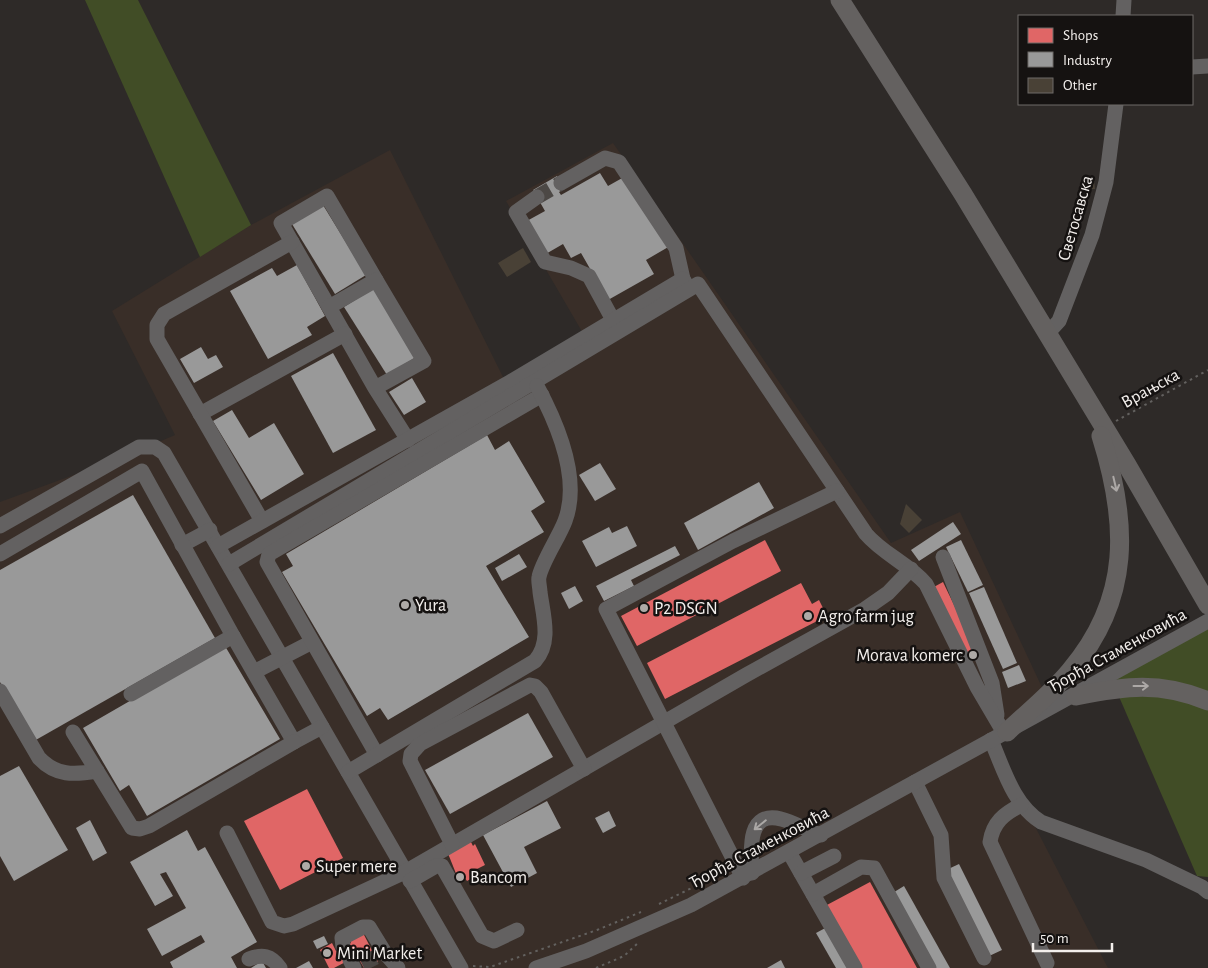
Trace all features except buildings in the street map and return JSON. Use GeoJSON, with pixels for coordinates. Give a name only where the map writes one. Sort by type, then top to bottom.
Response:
{"type":"FeatureCollection","features":[{"type":"Feature","properties":{"kind":"main road"},"geometry":{"type":"LineString","coordinates":[[840,0],[963,194],[1104,427],[1208,606]]}},
{"type":"Feature","properties":{"kind":"main road"},"geometry":{"type":"LineString","coordinates":[[1000,731],[1069,673],[1088,648],[1102,623],[1110,601],[1120,552],[1121,525],[1111,469],[1090,404]]}},
{"type":"Feature","properties":{"kind":"main road"},"geometry":{"type":"LineString","coordinates":[[1076,696],[1116,688],[1139,686],[1167,687],[1208,701]]}},
{"type":"Feature","properties":{"kind":"street"},"geometry":{"type":"LineString","coordinates":[[1123,15],[1124,0]]}},
{"type":"Feature","properties":{"kind":"street"},"geometry":{"type":"LineString","coordinates":[[1193,67],[1208,66]]}},
{"type":"Feature","properties":{"kind":"street","name":"Светосавска"},"geometry":{"type":"LineString","coordinates":[[1048,334],[1059,321],[1092,235],[1106,182],[1116,105]]}},
{"type":"Feature","properties":{"kind":"street"},"geometry":{"type":"LineString","coordinates":[[561,183],[605,158],[619,162],[676,248],[690,284],[872,541],[911,569],[930,590],[1000,731]]}},
{"type":"Feature","properties":{"kind":"street"},"geometry":{"type":"LineString","coordinates":[[376,388],[424,361],[327,196],[281,223],[376,388],[408,440]]}},
{"type":"Feature","properties":{"kind":"street"},"geometry":{"type":"LineString","coordinates":[[537,197],[517,208],[516,212],[536,247],[548,264],[571,268],[589,276],[613,320]]}},
{"type":"Feature","properties":{"kind":"street"},"geometry":{"type":"LineString","coordinates":[[262,521],[157,339],[159,319],[164,314],[292,242]]}},
{"type":"Feature","properties":{"kind":"street"},"geometry":{"type":"LineString","coordinates":[[329,306],[376,280]]}},
{"type":"Feature","properties":{"kind":"street"},"geometry":{"type":"LineString","coordinates":[[218,546],[408,440],[613,320],[690,284]]}},
{"type":"Feature","properties":{"kind":"street"},"geometry":{"type":"LineString","coordinates":[[229,564],[690,284]]}},
{"type":"Feature","properties":{"kind":"street"},"geometry":{"type":"LineString","coordinates":[[200,414],[345,334]]}},
{"type":"Feature","properties":{"kind":"street"},"geometry":{"type":"LineString","coordinates":[[348,772],[535,661],[544,652],[546,640],[539,577],[566,520],[569,487],[562,443],[554,418],[534,380]]}},
{"type":"Feature","properties":{"kind":"street"},"geometry":{"type":"LineString","coordinates":[[377,755],[267,562],[269,554],[542,395]]}},
{"type":"Feature","properties":{"kind":"street"},"geometry":{"type":"LineString","coordinates":[[0,526],[139,447],[155,447],[167,458],[461,968]]}},
{"type":"Feature","properties":{"kind":"street"},"geometry":{"type":"LineString","coordinates":[[0,554],[167,458]]}},
{"type":"Feature","properties":{"kind":"street"},"geometry":{"type":"LineString","coordinates":[[142,471],[294,742]]}},
{"type":"Feature","properties":{"kind":"street"},"geometry":{"type":"LineString","coordinates":[[747,875],[664,723],[606,609],[747,534],[837,491]]}},
{"type":"Feature","properties":{"kind":"street"},"geometry":{"type":"LineString","coordinates":[[182,545],[210,530]]}},
{"type":"Feature","properties":{"kind":"street"},"geometry":{"type":"LineString","coordinates":[[942,556],[992,683],[1000,731],[1021,805],[1028,814],[1041,822],[1146,860],[1202,887],[1208,892]]}},
{"type":"Feature","properties":{"kind":"street"},"geometry":{"type":"LineString","coordinates":[[408,877],[452,844],[865,609],[888,593],[911,569]]}},
{"type":"Feature","properties":{"kind":"street","name":"Ђорђа Стаменковића"},"geometry":{"type":"LineString","coordinates":[[536,968],[625,934],[691,904],[821,835],[1000,731],[1076,696],[1202,625]]}},
{"type":"Feature","properties":{"kind":"street"},"geometry":{"type":"LineString","coordinates":[[131,694],[233,636]]}},
{"type":"Feature","properties":{"kind":"street"},"geometry":{"type":"LineString","coordinates":[[254,672],[312,642]]}},
{"type":"Feature","properties":{"kind":"street"},"geometry":{"type":"LineString","coordinates":[[452,844],[410,761],[411,754],[420,744],[530,685],[535,686],[541,692],[584,769]]}},
{"type":"Feature","properties":{"kind":"street"},"geometry":{"type":"LineString","coordinates":[[0,692],[39,758],[46,766],[69,774],[97,771]]}},
{"type":"Feature","properties":{"kind":"street"},"geometry":{"type":"LineString","coordinates":[[74,732],[132,828],[140,829],[150,826],[322,727]]}},
{"type":"Feature","properties":{"kind":"street"},"geometry":{"type":"LineString","coordinates":[[915,782],[941,834],[944,878],[984,958]]}},
{"type":"Feature","properties":{"kind":"street"},"geometry":{"type":"LineString","coordinates":[[1021,805],[999,820],[992,833],[990,842],[1047,963]]}},
{"type":"Feature","properties":{"kind":"street"},"geometry":{"type":"LineString","coordinates":[[747,875],[751,836],[760,823],[771,818],[782,819],[821,835]]}},
{"type":"Feature","properties":{"kind":"street"},"geometry":{"type":"LineString","coordinates":[[227,833],[272,922],[276,925],[292,924],[436,866],[442,866],[482,936],[494,941],[517,930]]}},
{"type":"Feature","properties":{"kind":"street"},"geometry":{"type":"LineString","coordinates":[[789,852],[855,968]]}},
{"type":"Feature","properties":{"kind":"street"},"geometry":{"type":"LineString","coordinates":[[802,873],[834,856]]}},
{"type":"Feature","properties":{"kind":"street"},"geometry":{"type":"LineString","coordinates":[[814,894],[861,867],[874,868],[929,968]]}},
{"type":"Feature","properties":{"kind":"street"},"geometry":{"type":"LineString","coordinates":[[353,961],[342,938],[366,927],[371,929],[380,955],[398,968]]}},
{"type":"Feature","properties":{"kind":"street"},"geometry":{"type":"LineString","coordinates":[[249,959],[260,954],[268,956],[280,968]]}},
{"type":"Feature","properties":{"kind":"path","name":"Врањска"},"geometry":{"type":"LineString","coordinates":[[1104,427],[1208,370]]}},
{"type":"Feature","properties":{"kind":"shaded area"},"geometry":{"type":"Polygon","coordinates":[[[613,143],[891,543],[960,512],[1046,696],[991,741],[1108,968],[0,968],[0,502],[128,455],[175,435],[112,311],[251,225],[390,150],[504,379],[584,335],[506,201],[613,143]]]}},
{"type":"Feature","properties":{"kind":"green space"},"geometry":{"type":"Polygon","coordinates":[[[85,0],[138,0],[251,225],[200,257],[85,0]]]}},
{"type":"Feature","properties":{"kind":"green space"},"geometry":{"type":"Polygon","coordinates":[[[1208,625],[1208,877],[1197,876],[1110,676],[1208,625]]]}},
{"type":"Feature","properties":{"kind":"tunnel"},"geometry":{"type":"LineString","coordinates":[[537,197],[561,183]]}},
{"type":"Feature","properties":{"kind":"tunnel"},"geometry":{"type":"LineString","coordinates":[[362,964],[376,957]]}},
{"type":"Feature","properties":{"kind":"place","name":"Yura"},"geometry":{"type":"Point","coordinates":[405,605]}},
{"type":"Feature","properties":{"kind":"place","name":"P2 DSGN"},"geometry":{"type":"Point","coordinates":[644,608]}},
{"type":"Feature","properties":{"kind":"place","name":"Agro farm jug"},"geometry":{"type":"Point","coordinates":[808,616]}},
{"type":"Feature","properties":{"kind":"place","name":"Morava komerc"},"geometry":{"type":"Point","coordinates":[973,655]}},
{"type":"Feature","properties":{"kind":"place","name":"Super mere"},"geometry":{"type":"Point","coordinates":[306,866]}},
{"type":"Feature","properties":{"kind":"place","name":"Bancom"},"geometry":{"type":"Point","coordinates":[460,877]}},
{"type":"Feature","properties":{"kind":"place","name":"Mini Market"},"geometry":{"type":"Point","coordinates":[327,953]}}]}
